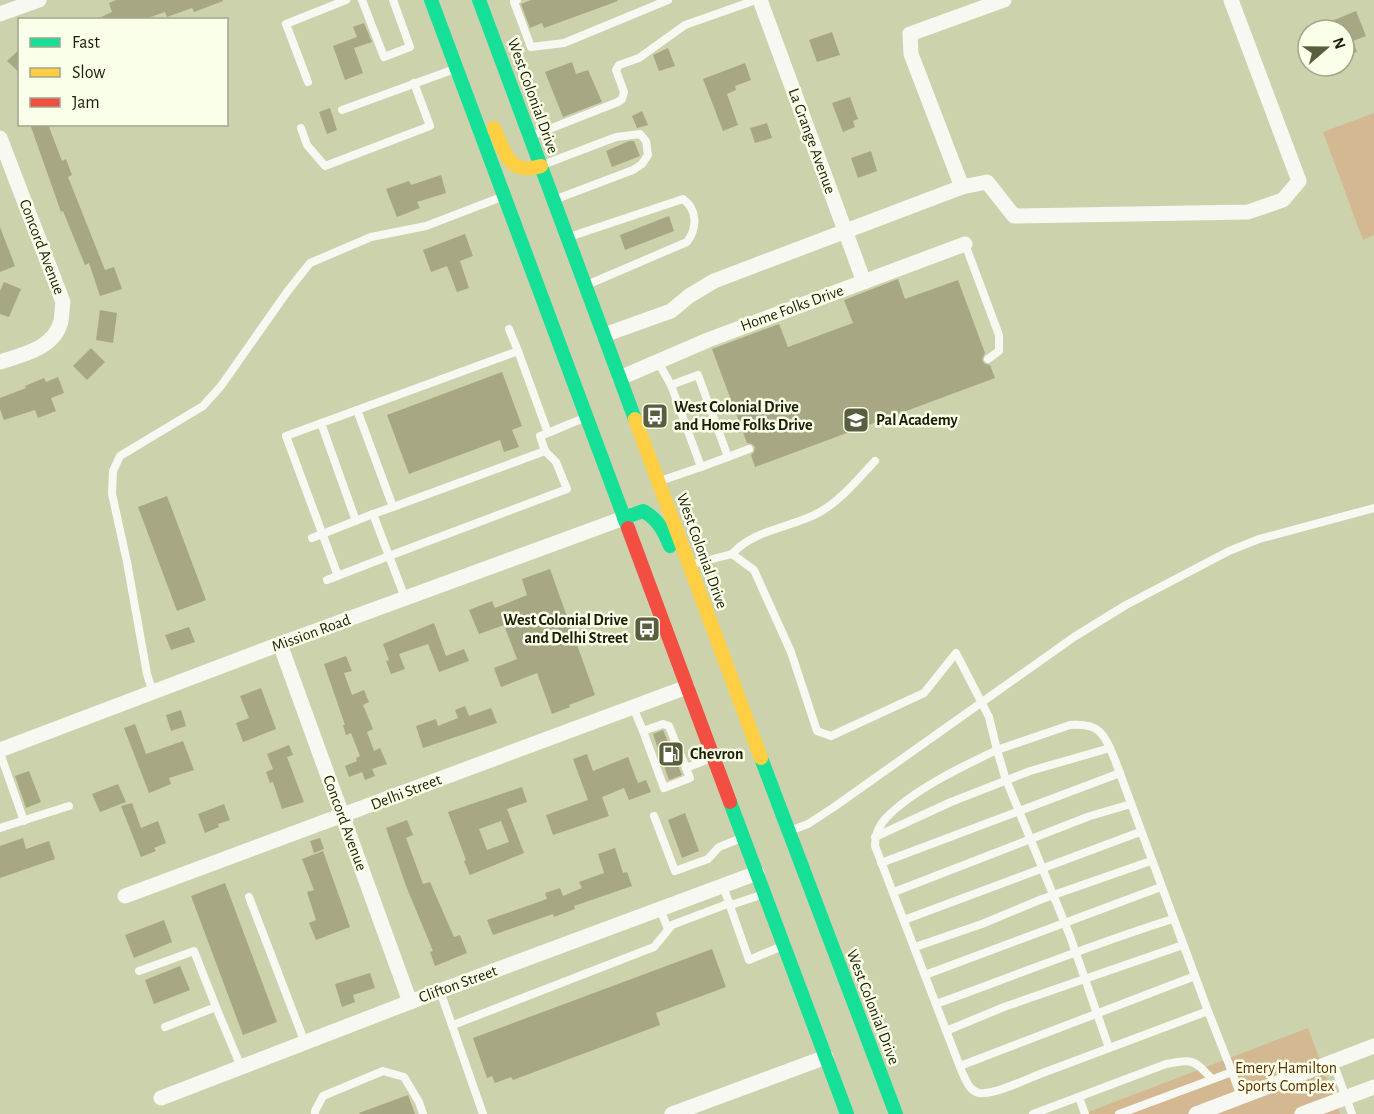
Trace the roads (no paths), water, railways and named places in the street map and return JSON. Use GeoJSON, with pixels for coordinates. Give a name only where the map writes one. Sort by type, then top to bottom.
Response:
{"type":"FeatureCollection","features":[{"type":"Feature","properties":{"kind":"highway"},"geometry":{"type":"LineString","coordinates":[[431,0],[456,68],[508,194],[586,417],[847,1114]]}},
{"type":"Feature","properties":{"kind":"highway","name":"West Colonial Drive"},"geometry":{"type":"LineString","coordinates":[[479,0],[541,166],[547,201],[568,238],[788,831],[896,1114]]}},
{"type":"Feature","properties":{"kind":"highway"},"geometry":{"type":"LineString","coordinates":[[456,68],[478,85]]}},
{"type":"Feature","properties":{"kind":"highway"},"geometry":{"type":"LineString","coordinates":[[489,116],[506,153],[516,167],[527,170],[541,166]]}},
{"type":"Feature","properties":{"kind":"highway"},"geometry":{"type":"LineString","coordinates":[[547,201],[546,211],[563,258],[584,282]]}},
{"type":"Feature","properties":{"kind":"highway"},"geometry":{"type":"LineString","coordinates":[[624,518],[643,512],[654,516],[667,538],[689,597],[705,606]]}},
{"type":"Feature","properties":{"kind":"highway"},"geometry":{"type":"LineString","coordinates":[[716,763],[739,784]]}},
{"type":"Feature","properties":{"kind":"highway"},"geometry":{"type":"LineString","coordinates":[[771,833],[788,831]]}},
{"type":"Feature","properties":{"kind":"highway"},"geometry":{"type":"LineString","coordinates":[[757,873],[774,868]]}},
{"type":"Feature","properties":{"kind":"highway"},"geometry":{"type":"LineString","coordinates":[[791,875],[800,890],[820,945],[835,956]]}},
{"type":"Feature","properties":{"kind":"street"},"geometry":{"type":"LineString","coordinates":[[0,14],[39,0]]}},
{"type":"Feature","properties":{"kind":"street","name":"La Grange Avenue"},"geometry":{"type":"LineString","coordinates":[[758,0],[864,282]]}},
{"type":"Feature","properties":{"kind":"street"},"geometry":{"type":"LineString","coordinates":[[962,187],[911,54],[910,34],[1004,0]]}},
{"type":"Feature","properties":{"kind":"street"},"geometry":{"type":"LineString","coordinates":[[604,335],[671,311],[689,296],[714,281],[962,187],[987,182],[1014,216],[1248,212],[1283,200],[1299,181],[1231,0]]}},
{"type":"Feature","properties":{"kind":"street","name":"Concord Avenue"},"geometry":{"type":"LineString","coordinates":[[0,138],[63,302],[61,324],[52,337],[36,350],[0,362]]}},
{"type":"Feature","properties":{"kind":"street","name":"Home Folks Drive"},"geometry":{"type":"LineString","coordinates":[[620,378],[708,340],[965,244]]}},
{"type":"Feature","properties":{"kind":"street","name":"Mission Road"},"geometry":{"type":"LineString","coordinates":[[0,751],[280,644],[624,518]]}},
{"type":"Feature","properties":{"kind":"street","name":"Concord Avenue"},"geometry":{"type":"LineString","coordinates":[[280,644],[410,1002]]}},
{"type":"Feature","properties":{"kind":"street","name":"Delhi Street"},"geometry":{"type":"LineString","coordinates":[[125,896],[687,687]]}},
{"type":"Feature","properties":{"kind":"street","name":"Clifton Street"},"geometry":{"type":"LineString","coordinates":[[161,1098],[410,1002],[757,873]]}},
{"type":"Feature","properties":{"kind":"street"},"geometry":{"type":"LineString","coordinates":[[1196,1114],[1374,1046]]}},
{"type":"Feature","properties":{"kind":"street"},"geometry":{"type":"LineString","coordinates":[[672,1114],[826,1057]]}},
{"type":"Feature","properties":{"kind":"street"},"geometry":{"type":"LineString","coordinates":[[1302,1114],[1374,1087]]}},
{"type":"Feature","properties":{"kind":"lane"},"geometry":{"type":"LineString","coordinates":[[308,82],[286,24],[346,0]]}},
{"type":"Feature","properties":{"kind":"lane"},"geometry":{"type":"LineString","coordinates":[[362,0],[384,57],[410,47],[393,0]]}},
{"type":"Feature","properties":{"kind":"lane"},"geometry":{"type":"LineString","coordinates":[[518,0],[514,2],[531,47],[564,43],[668,0]]}},
{"type":"Feature","properties":{"kind":"lane"},"geometry":{"type":"LineString","coordinates":[[530,136],[618,102],[622,99],[624,92],[616,70],[619,65],[639,58],[685,25],[758,0]]}},
{"type":"Feature","properties":{"kind":"lane"},"geometry":{"type":"LineString","coordinates":[[342,110],[456,68]]}},
{"type":"Feature","properties":{"kind":"lane"},"geometry":{"type":"LineString","coordinates":[[301,128],[308,145],[325,166],[430,126],[414,83]]}},
{"type":"Feature","properties":{"kind":"lane"},"geometry":{"type":"LineString","coordinates":[[541,166],[621,135],[640,134],[649,151],[646,159],[633,170],[547,201]]}},
{"type":"Feature","properties":{"kind":"lane"},"geometry":{"type":"LineString","coordinates":[[153,693],[147,674],[128,562],[112,494],[112,471],[120,456],[203,406],[221,386],[310,263],[371,237],[426,226],[508,194]]}},
{"type":"Feature","properties":{"kind":"lane"},"geometry":{"type":"LineString","coordinates":[[568,238],[683,199],[691,208],[695,222],[694,232],[687,242],[615,274],[584,282]]}},
{"type":"Feature","properties":{"kind":"lane"},"geometry":{"type":"LineString","coordinates":[[965,244],[999,335],[999,351],[988,359]]}},
{"type":"Feature","properties":{"kind":"lane"},"geometry":{"type":"LineString","coordinates":[[509,329],[548,433]]}},
{"type":"Feature","properties":{"kind":"lane"},"geometry":{"type":"LineString","coordinates":[[338,576],[286,436],[518,351]]}},
{"type":"Feature","properties":{"kind":"lane"},"geometry":{"type":"LineString","coordinates":[[658,362],[671,385],[701,467]]}},
{"type":"Feature","properties":{"kind":"lane"},"geometry":{"type":"LineString","coordinates":[[671,385],[698,375],[728,457]]}},
{"type":"Feature","properties":{"kind":"lane"},"geometry":{"type":"LineString","coordinates":[[357,410],[393,507]]}},
{"type":"Feature","properties":{"kind":"lane"},"geometry":{"type":"LineString","coordinates":[[327,580],[567,489],[556,462],[545,451],[540,436],[586,417]]}},
{"type":"Feature","properties":{"kind":"lane"},"geometry":{"type":"LineString","coordinates":[[321,423],[356,521]]}},
{"type":"Feature","properties":{"kind":"lane"},"geometry":{"type":"LineString","coordinates":[[659,482],[749,449]]}},
{"type":"Feature","properties":{"kind":"lane"},"geometry":{"type":"LineString","coordinates":[[312,538],[545,451]]}},
{"type":"Feature","properties":{"kind":"lane"},"geometry":{"type":"LineString","coordinates":[[690,565],[732,554],[740,545],[819,512],[850,487],[875,462]]}},
{"type":"Feature","properties":{"kind":"lane"},"geometry":{"type":"LineString","coordinates":[[788,831],[808,824],[834,807],[1074,637],[1126,605],[1229,551],[1259,539],[1374,508]]}},
{"type":"Feature","properties":{"kind":"lane"},"geometry":{"type":"LineString","coordinates":[[374,514],[405,598]]}},
{"type":"Feature","properties":{"kind":"lane"},"geometry":{"type":"LineString","coordinates":[[732,554],[754,570],[791,652],[817,731],[824,735],[831,736],[924,693],[956,653],[976,690],[980,704],[989,717],[1007,780],[1075,951],[1109,1048]]}},
{"type":"Feature","properties":{"kind":"lane"},"geometry":{"type":"LineString","coordinates":[[633,707],[664,788],[690,778],[668,724],[643,731]]}},
{"type":"Feature","properties":{"kind":"lane"},"geometry":{"type":"LineString","coordinates":[[1208,1011],[989,1092],[978,1093],[972,1090],[960,1066],[881,863],[875,846],[875,837],[886,818],[902,804],[940,779],[997,750],[1070,725],[1081,724],[1100,730],[1120,773],[1140,832],[1241,1097]]}},
{"type":"Feature","properties":{"kind":"lane"},"geometry":{"type":"LineString","coordinates":[[875,837],[951,802],[1030,771],[1110,748]]}},
{"type":"Feature","properties":{"kind":"lane"},"geometry":{"type":"LineString","coordinates":[[0,751],[24,821]]}},
{"type":"Feature","properties":{"kind":"lane"},"geometry":{"type":"LineString","coordinates":[[686,768],[716,763]]}},
{"type":"Feature","properties":{"kind":"lane"},"geometry":{"type":"LineString","coordinates":[[881,863],[1120,773]]}},
{"type":"Feature","properties":{"kind":"lane"},"geometry":{"type":"LineString","coordinates":[[894,892],[1090,816],[1131,804]]}},
{"type":"Feature","properties":{"kind":"lane"},"geometry":{"type":"LineString","coordinates":[[0,828],[69,806]]}},
{"type":"Feature","properties":{"kind":"lane"},"geometry":{"type":"LineString","coordinates":[[654,816],[675,871],[708,859],[718,847],[743,838]]}},
{"type":"Feature","properties":{"kind":"lane"},"geometry":{"type":"LineString","coordinates":[[904,920],[1140,832]]}},
{"type":"Feature","properties":{"kind":"lane"},"geometry":{"type":"LineString","coordinates":[[915,947],[1151,861]]}},
{"type":"Feature","properties":{"kind":"lane"},"geometry":{"type":"LineString","coordinates":[[723,886],[749,960],[784,945]]}},
{"type":"Feature","properties":{"kind":"lane"},"geometry":{"type":"LineString","coordinates":[[925,975],[1161,887]]}},
{"type":"Feature","properties":{"kind":"lane"},"geometry":{"type":"LineString","coordinates":[[453,1025],[654,947],[672,925],[764,894]]}},
{"type":"Feature","properties":{"kind":"lane"},"geometry":{"type":"LineString","coordinates":[[249,897],[305,1043]]}},
{"type":"Feature","properties":{"kind":"lane"},"geometry":{"type":"LineString","coordinates":[[660,909],[668,929]]}},
{"type":"Feature","properties":{"kind":"lane"},"geometry":{"type":"LineString","coordinates":[[936,1004],[1020,974],[1075,951],[1173,919]]}},
{"type":"Feature","properties":{"kind":"lane"},"geometry":{"type":"LineString","coordinates":[[946,1031],[1004,1007],[1183,945]]}},
{"type":"Feature","properties":{"kind":"lane"},"geometry":{"type":"LineString","coordinates":[[139,971],[194,951],[241,1067]]}},
{"type":"Feature","properties":{"kind":"lane"},"geometry":{"type":"LineString","coordinates":[[960,1066],[1195,976]]}},
{"type":"Feature","properties":{"kind":"lane"},"geometry":{"type":"LineString","coordinates":[[440,991],[483,1114]]}},
{"type":"Feature","properties":{"kind":"lane"},"geometry":{"type":"LineString","coordinates":[[165,1027],[216,1007]]}},
{"type":"Feature","properties":{"kind":"lane"},"geometry":{"type":"LineString","coordinates":[[1033,1114],[1166,1064],[1186,1060],[1197,1064],[1212,1079]]}},
{"type":"Feature","properties":{"kind":"lane"},"geometry":{"type":"LineString","coordinates":[[1333,1062],[1352,1114]]}},
{"type":"Feature","properties":{"kind":"lane"},"geometry":{"type":"LineString","coordinates":[[315,1114],[323,1096],[383,1071],[404,1077],[419,1102],[423,1114]]}},
{"type":"Feature","properties":{"kind":"lane"},"geometry":{"type":"LineString","coordinates":[[1119,1114],[1232,1072]]}},
{"type":"Feature","properties":{"kind":"lane"},"geometry":{"type":"LineString","coordinates":[[1079,1097],[1085,1114]]}},
{"type":"Feature","properties":{"kind":"place","name":"West Colonial Drive and Home Folks Drive"},"geometry":{"type":"Point","coordinates":[655,416]}},
{"type":"Feature","properties":{"kind":"place","name":"Pal Academy"},"geometry":{"type":"Point","coordinates":[856,420]}},
{"type":"Feature","properties":{"kind":"place","name":"West Colonial Drive and Delhi Street"},"geometry":{"type":"Point","coordinates":[647,629]}},
{"type":"Feature","properties":{"kind":"place","name":"Chevron"},"geometry":{"type":"Point","coordinates":[671,754]}},
{"type":"Feature","properties":{"kind":"park label","name":"Emery Hamilton Sports Complex"},"geometry":{"type":"Point","coordinates":[1286,1077]}}]}
